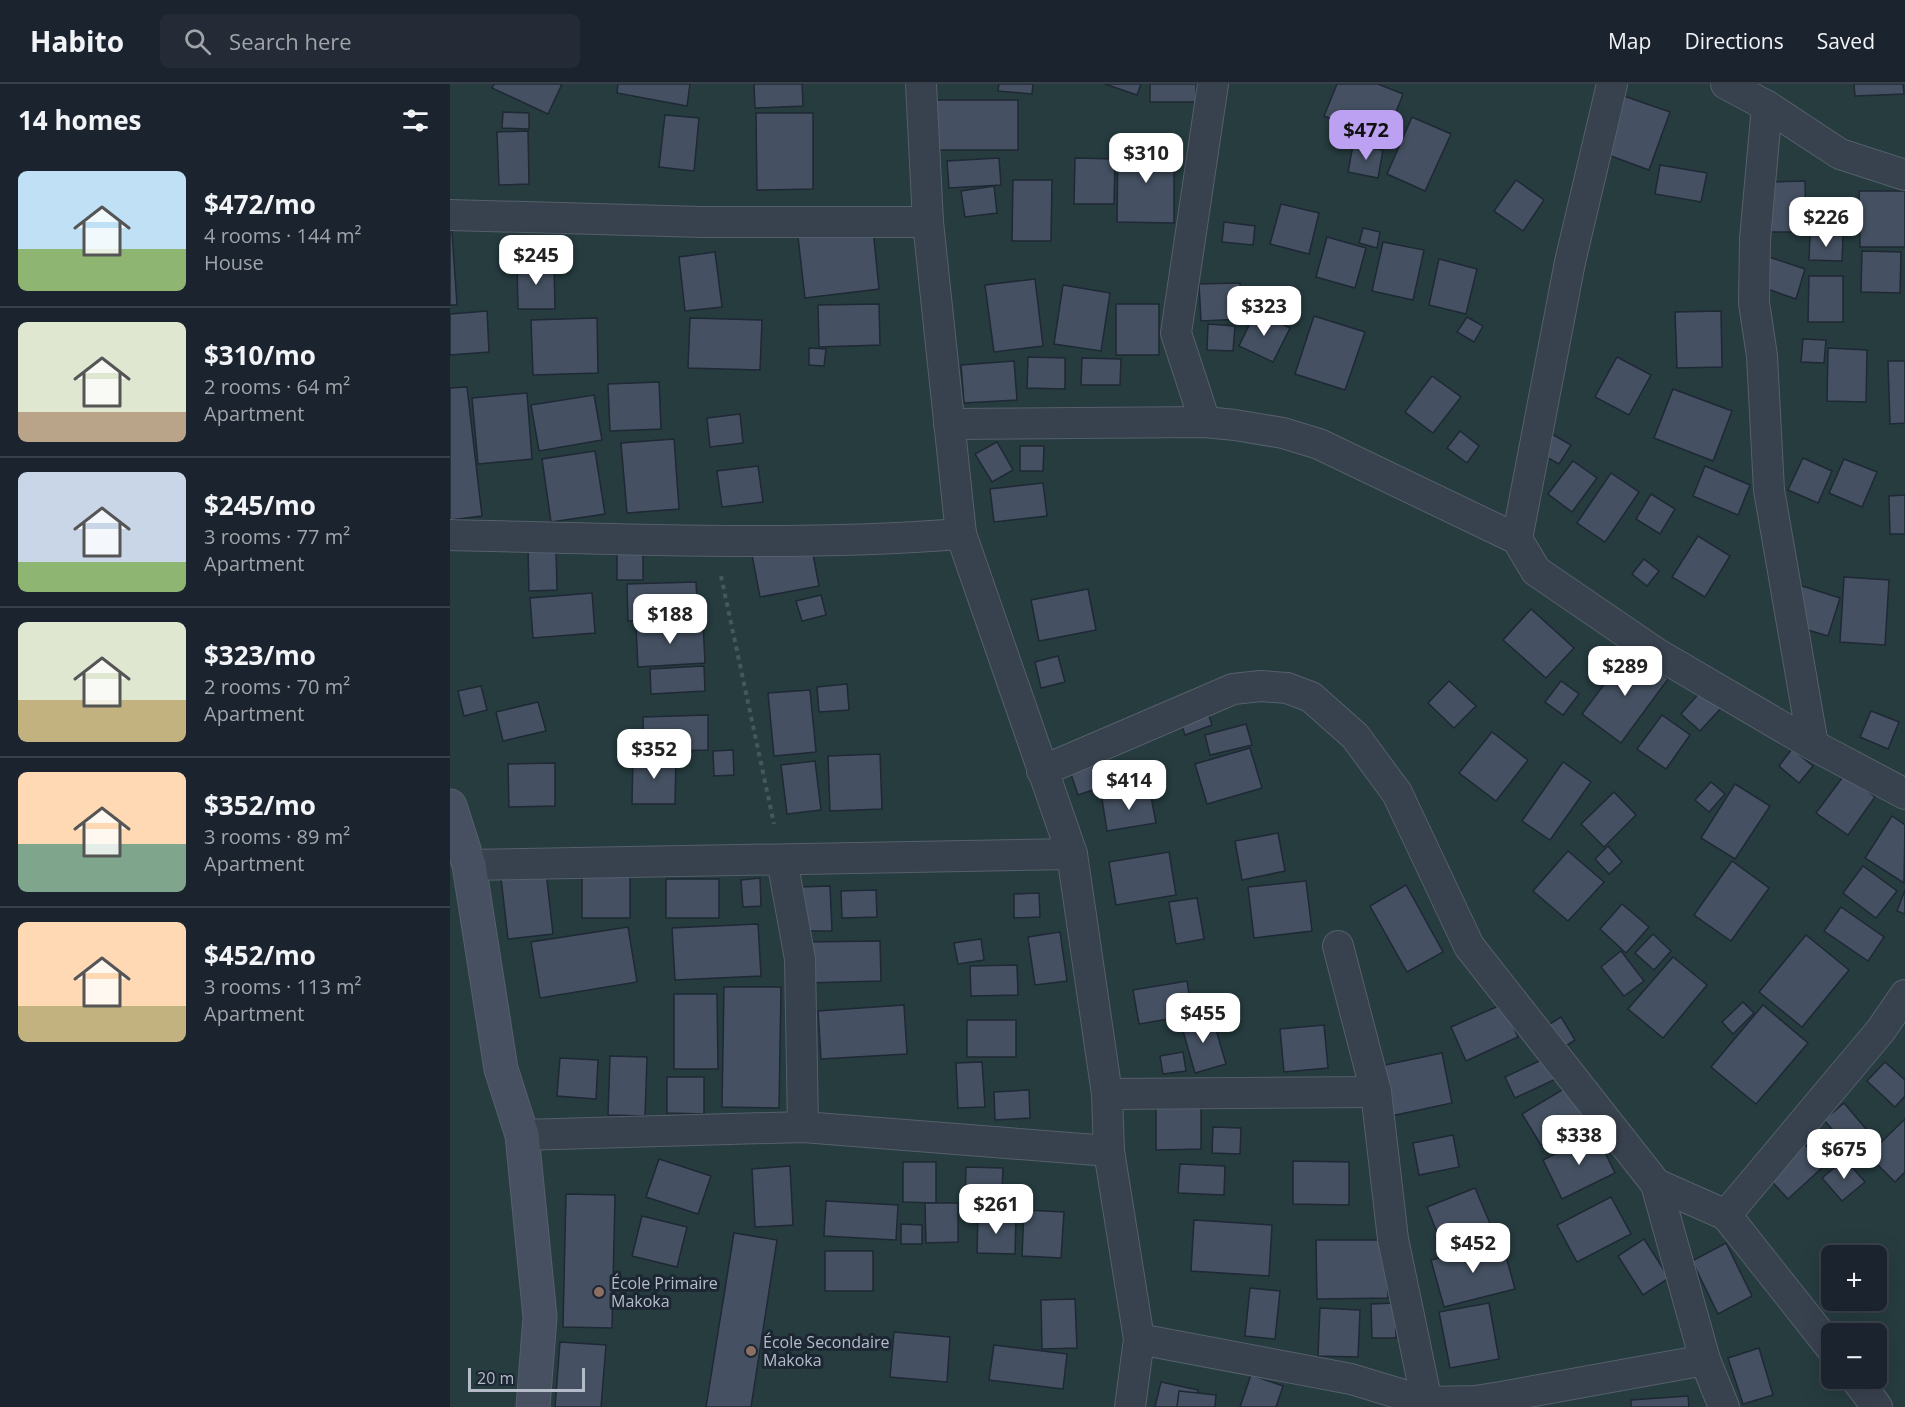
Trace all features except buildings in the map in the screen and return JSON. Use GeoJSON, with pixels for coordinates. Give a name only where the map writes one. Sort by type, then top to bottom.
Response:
{"type":"FeatureCollection","features":[{"type":"Feature","properties":{"kind":"street"},"geometry":{"type":"LineString","coordinates":[[921,84],[928,222],[961,534],[1072,854],[1107,1094],[1108,1151],[1139,1339],[1130,1407]]}},
{"type":"Feature","properties":{"kind":"street"},"geometry":{"type":"LineString","coordinates":[[1204,422],[1176,333],[1213,84]]}},
{"type":"Feature","properties":{"kind":"street"},"geometry":{"type":"LineString","coordinates":[[1517,539],[1570,262],[1612,84]]}},
{"type":"Feature","properties":{"kind":"street"},"geometry":{"type":"LineString","coordinates":[[1726,84],[1767,106],[1840,154],[1905,175]]}},
{"type":"Feature","properties":{"kind":"street"},"geometry":{"type":"LineString","coordinates":[[1767,106],[1755,239],[1754,303],[1762,356],[1769,490],[1813,745]]}},
{"type":"Feature","properties":{"kind":"street"},"geometry":{"type":"LineString","coordinates":[[450,215],[702,222],[928,222]]}},
{"type":"Feature","properties":{"kind":"street"},"geometry":{"type":"LineString","coordinates":[[949,424],[1204,422],[1283,433],[1319,444],[1517,539],[1536,572],[1656,652],[1813,745],[1905,794]]}},
{"type":"Feature","properties":{"kind":"street"},"geometry":{"type":"LineString","coordinates":[[450,536],[888,540],[961,534]]}},
{"type":"Feature","properties":{"kind":"street"},"geometry":{"type":"LineString","coordinates":[[1042,771],[1233,689],[1261,686],[1287,688],[1311,697],[1355,736],[1397,793],[1469,946],[1656,1184],[1705,1360],[1724,1407]]}},
{"type":"Feature","properties":{"kind":"street"},"geometry":{"type":"LineString","coordinates":[[450,806],[469,865],[501,1069],[522,1134],[540,1317],[533,1407]]}},
{"type":"Feature","properties":{"kind":"street"},"geometry":{"type":"LineString","coordinates":[[469,865],[1072,854]]}},
{"type":"Feature","properties":{"kind":"street"},"geometry":{"type":"LineString","coordinates":[[782,860],[800,959],[803,1127]]}},
{"type":"Feature","properties":{"kind":"street"},"geometry":{"type":"LineString","coordinates":[[1338,946],[1376,1092],[1393,1239],[1428,1405]]}},
{"type":"Feature","properties":{"kind":"street"},"geometry":{"type":"LineString","coordinates":[[1726,1215],[1881,1030],[1905,995]]}},
{"type":"Feature","properties":{"kind":"street"},"geometry":{"type":"LineString","coordinates":[[1107,1094],[1376,1092]]}},
{"type":"Feature","properties":{"kind":"street"},"geometry":{"type":"LineString","coordinates":[[522,1134],[803,1127],[1108,1151]]}},
{"type":"Feature","properties":{"kind":"street"},"geometry":{"type":"LineString","coordinates":[[1656,1184],[1726,1215],[1821,1335]]}},
{"type":"Feature","properties":{"kind":"street"},"geometry":{"type":"LineString","coordinates":[[1139,1339],[1351,1379],[1428,1405],[1492,1399],[1705,1360]]}},
{"type":"Feature","properties":{"kind":"street"},"geometry":{"type":"LineString","coordinates":[[1863,1389],[1877,1407]]}},
{"type":"Feature","properties":{"kind":"path"},"geometry":{"type":"LineString","coordinates":[[713,540],[782,860]]}},
{"type":"Feature","properties":{"kind":"green space"},"geometry":{"type":"Polygon","coordinates":[[[450,84],[1905,84],[1905,1407],[450,1407],[450,84]]]}},
{"type":"Feature","properties":{"kind":"place","name":"École Primaire Makoka"},"geometry":{"type":"Point","coordinates":[599,1292]}},
{"type":"Feature","properties":{"kind":"place","name":"École Secondaire Makoka"},"geometry":{"type":"Point","coordinates":[751,1351]}}]}
